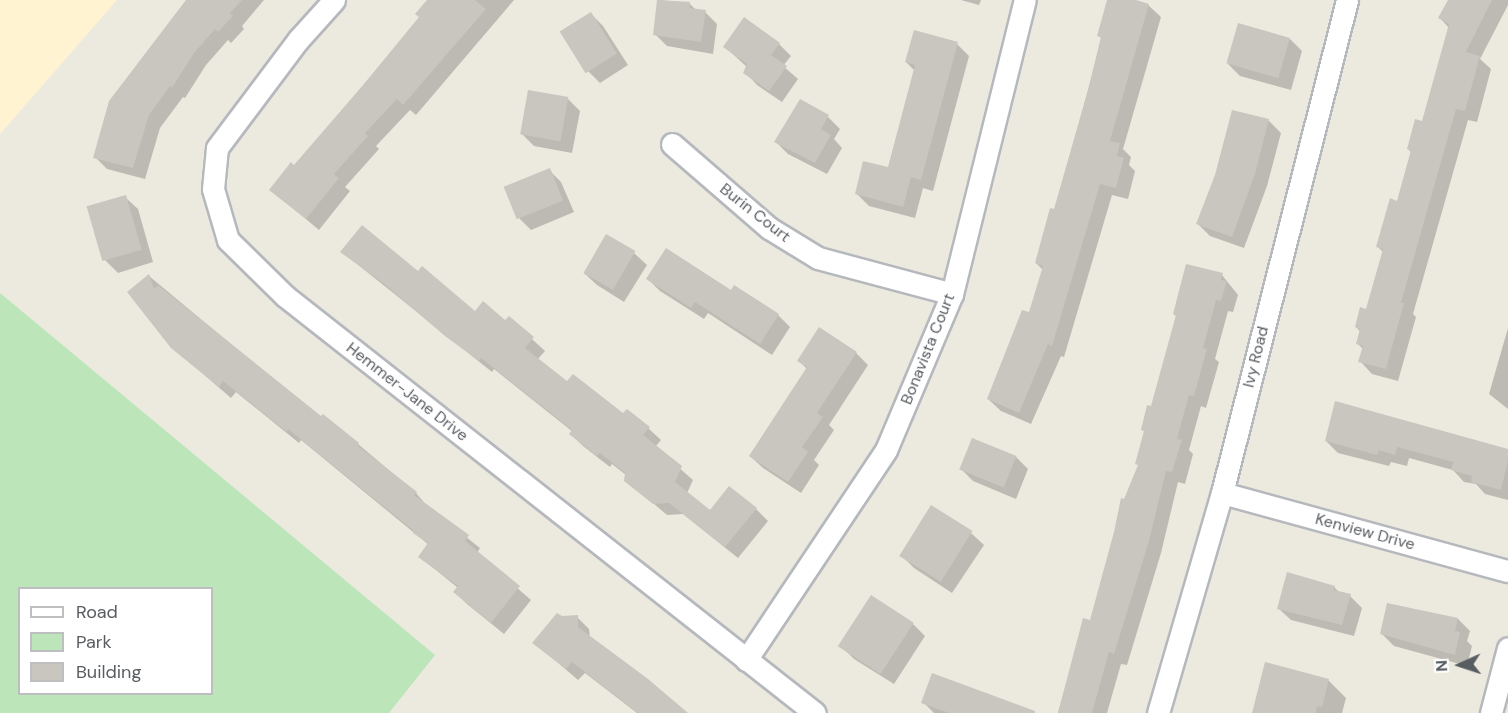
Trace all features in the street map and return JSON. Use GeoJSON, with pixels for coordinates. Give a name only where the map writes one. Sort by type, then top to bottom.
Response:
{"type":"FeatureCollection","features":[{"type":"Feature","properties":{"kind":"street","name":"Hemmer-Jane Drive"},"geometry":{"type":"LineString","coordinates":[[334,0],[298,40],[217,148],[213,189],[228,240],[285,296],[814,713]]}},
{"type":"Feature","properties":{"kind":"street","name":"Bonavista Court"},"geometry":{"type":"LineString","coordinates":[[746,660],[886,450],[952,294],[1025,0]]}},
{"type":"Feature","properties":{"kind":"street","name":"Ivy Road"},"geometry":{"type":"LineString","coordinates":[[1158,713],[1222,493],[1347,0]]}},
{"type":"Feature","properties":{"kind":"street","name":"Burin Court"},"geometry":{"type":"LineString","coordinates":[[672,144],[769,228],[818,258],[952,294]]}},
{"type":"Feature","properties":{"kind":"street","name":"Kenview Drive"},"geometry":{"type":"LineString","coordinates":[[1222,493],[1508,571]]}},
{"type":"Feature","properties":{"kind":"street"},"geometry":{"type":"LineString","coordinates":[[1491,713],[1508,648]]}},
{"type":"Feature","properties":{"kind":"shaded area"},"geometry":{"type":"Polygon","coordinates":[[[0,0],[117,0],[0,134],[0,0]]]}},
{"type":"Feature","properties":{"kind":"green space"},"geometry":{"type":"Polygon","coordinates":[[[0,293],[435,655],[389,713],[0,713],[0,293]]]}},
{"type":"Feature","properties":{"kind":"building"},"geometry":{"type":"Polygon","coordinates":[[[186,0],[242,0],[230,13],[233,16],[218,32],[215,29],[194,53],[172,88],[170,86],[149,115],[133,168],[93,158],[109,101],[186,0]]]}},
{"type":"Feature","properties":{"kind":"building"},"geometry":{"type":"Polygon","coordinates":[[[427,0],[475,0],[486,9],[403,105],[397,99],[365,133],[368,136],[334,174],[339,178],[306,219],[269,190],[291,162],[294,165],[364,84],[419,17],[415,14],[427,0]]]}},
{"type":"Feature","properties":{"kind":"building"},"geometry":{"type":"Polygon","coordinates":[[[657,0],[690,2],[690,8],[706,10],[701,42],[653,35],[657,0]]]}},
{"type":"Feature","properties":{"kind":"building"},"geometry":{"type":"Polygon","coordinates":[[[1107,0],[1136,0],[1149,4],[1110,141],[1120,143],[1117,156],[1124,158],[1116,188],[1100,184],[1052,346],[1048,344],[1019,413],[987,399],[1022,310],[1029,312],[1043,266],[1035,263],[1050,208],[1054,209],[1088,90],[1101,37],[1097,36],[1107,0]]]}},
{"type":"Feature","properties":{"kind":"building"},"geometry":{"type":"Polygon","coordinates":[[[1448,0],[1492,0],[1466,52],[1480,56],[1465,111],[1456,109],[1401,303],[1404,303],[1386,369],[1358,362],[1363,346],[1356,344],[1360,329],[1355,327],[1360,307],[1366,309],[1383,249],[1376,247],[1390,198],[1397,201],[1411,150],[1407,149],[1415,119],[1422,121],[1449,24],[1438,18],[1448,0]]]}},
{"type":"Feature","properties":{"kind":"building"},"geometry":{"type":"Polygon","coordinates":[[[591,12],[617,54],[586,73],[560,32],[591,12]]]}},
{"type":"Feature","properties":{"kind":"building"},"geometry":{"type":"Polygon","coordinates":[[[744,17],[780,43],[771,55],[787,66],[769,91],[743,73],[747,64],[723,47],[744,17]]]}},
{"type":"Feature","properties":{"kind":"building"},"geometry":{"type":"Polygon","coordinates":[[[1238,23],[1290,38],[1278,78],[1226,63],[1238,23]]]}},
{"type":"Feature","properties":{"kind":"building"},"geometry":{"type":"Polygon","coordinates":[[[914,30],[958,42],[921,180],[911,177],[903,207],[855,194],[863,161],[888,167],[915,65],[905,62],[914,30]]]}},
{"type":"Feature","properties":{"kind":"building"},"geometry":{"type":"Polygon","coordinates":[[[528,90],[568,97],[561,141],[520,134],[528,90]]]}},
{"type":"Feature","properties":{"kind":"building"},"geometry":{"type":"Polygon","coordinates":[[[800,99],[829,115],[821,129],[831,135],[815,163],[774,142],[800,99]]]}},
{"type":"Feature","properties":{"kind":"building"},"geometry":{"type":"Polygon","coordinates":[[[1232,110],[1269,119],[1255,174],[1232,237],[1196,224],[1215,175],[1232,110]]]}},
{"type":"Feature","properties":{"kind":"building"},"geometry":{"type":"Polygon","coordinates":[[[550,168],[563,200],[517,219],[504,187],[550,168]]]}},
{"type":"Feature","properties":{"kind":"building"},"geometry":{"type":"Polygon","coordinates":[[[126,195],[142,250],[102,261],[87,206],[126,195]]]}},
{"type":"Feature","properties":{"kind":"building"},"geometry":{"type":"Polygon","coordinates":[[[362,225],[418,271],[422,266],[475,311],[483,301],[505,320],[509,316],[534,337],[525,348],[567,381],[573,374],[623,413],[627,409],[650,427],[643,435],[682,466],[675,482],[710,510],[729,486],[757,508],[725,547],[669,503],[653,504],[624,481],[625,473],[600,453],[597,456],[569,434],[572,430],[481,358],[479,361],[445,336],[383,283],[340,252],[362,225]]]}},
{"type":"Feature","properties":{"kind":"building"},"geometry":{"type":"Polygon","coordinates":[[[606,234],[635,251],[613,290],[584,273],[606,234]]]}},
{"type":"Feature","properties":{"kind":"building"},"geometry":{"type":"Polygon","coordinates":[[[666,248],[731,290],[734,285],[779,314],[760,344],[695,302],[691,308],[646,279],[666,248]]]}},
{"type":"Feature","properties":{"kind":"building"},"geometry":{"type":"Polygon","coordinates":[[[1186,264],[1223,273],[1221,280],[1227,281],[1221,301],[1216,300],[1203,348],[1207,349],[1194,396],[1189,395],[1177,439],[1182,440],[1172,472],[1166,471],[1149,541],[1114,654],[1109,652],[1092,713],[1058,713],[1083,618],[1090,620],[1121,498],[1124,499],[1138,465],[1135,464],[1144,431],[1141,430],[1147,405],[1151,406],[1176,315],[1173,314],[1186,264]]]}},
{"type":"Feature","properties":{"kind":"building"},"geometry":{"type":"Polygon","coordinates":[[[149,274],[154,289],[158,285],[321,416],[323,414],[359,443],[357,445],[417,492],[414,495],[469,535],[465,541],[520,586],[491,623],[453,592],[458,586],[418,557],[428,543],[288,429],[287,432],[223,381],[219,387],[171,348],[127,292],[149,274]]]}},
{"type":"Feature","properties":{"kind":"building"},"geometry":{"type":"Polygon","coordinates":[[[819,327],[857,352],[817,413],[823,417],[802,447],[808,452],[788,482],[749,456],[807,367],[797,361],[819,327]]]}},
{"type":"Feature","properties":{"kind":"building"},"geometry":{"type":"Polygon","coordinates":[[[1335,401],[1508,449],[1508,461],[1501,490],[1471,482],[1472,476],[1451,470],[1453,462],[1397,447],[1395,455],[1379,450],[1377,455],[1325,441],[1335,401]]]}},
{"type":"Feature","properties":{"kind":"building"},"geometry":{"type":"Polygon","coordinates":[[[972,438],[1017,456],[1004,488],[959,470],[972,438]]]}},
{"type":"Feature","properties":{"kind":"building"},"geometry":{"type":"Polygon","coordinates":[[[931,505],[973,531],[941,582],[899,556],[931,505]]]}},
{"type":"Feature","properties":{"kind":"building"},"geometry":{"type":"Polygon","coordinates":[[[1287,572],[1335,586],[1334,590],[1351,594],[1342,625],[1277,609],[1287,572]]]}},
{"type":"Feature","properties":{"kind":"building"},"geometry":{"type":"Polygon","coordinates":[[[871,595],[914,623],[881,674],[838,646],[871,595]]]}},
{"type":"Feature","properties":{"kind":"building"},"geometry":{"type":"Polygon","coordinates":[[[1387,603],[1458,618],[1455,631],[1460,632],[1455,655],[1380,634],[1387,603]]]}},
{"type":"Feature","properties":{"kind":"building"},"geometry":{"type":"Polygon","coordinates":[[[557,613],[562,616],[578,615],[578,627],[648,679],[688,713],[638,713],[572,662],[566,669],[532,643],[557,613]]]}},
{"type":"Feature","properties":{"kind":"building"},"geometry":{"type":"Polygon","coordinates":[[[1265,662],[1329,679],[1322,707],[1317,706],[1316,713],[1252,713],[1265,662]]]}},
{"type":"Feature","properties":{"kind":"building"},"geometry":{"type":"Polygon","coordinates":[[[932,673],[1035,711],[1035,713],[949,713],[921,703],[932,673]]]}}]}
